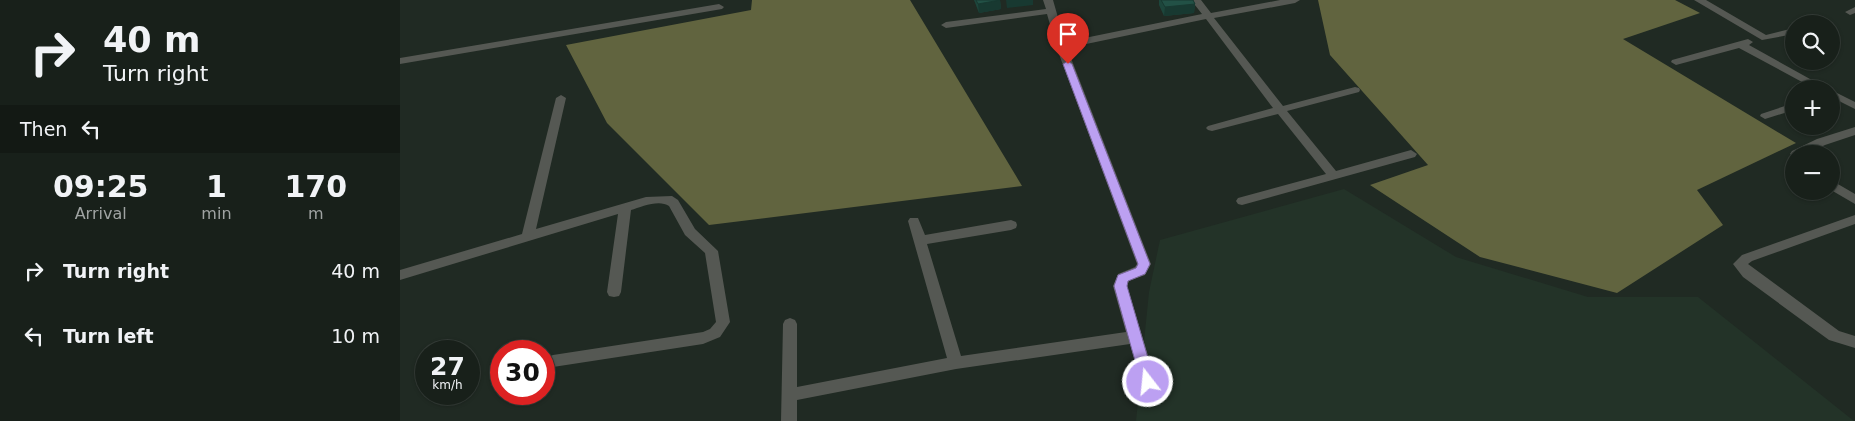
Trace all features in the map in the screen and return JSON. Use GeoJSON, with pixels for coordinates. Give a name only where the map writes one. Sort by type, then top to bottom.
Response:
{"type":"FeatureCollection","features":[{"type":"Feature","properties":{"kind":"street"},"geometry":{"type":"LineString","coordinates":[[1196,0],[1281,111],[1334,176]]}},
{"type":"Feature","properties":{"kind":"street"},"geometry":{"type":"LineString","coordinates":[[1061,46],[1295,0]]}},
{"type":"Feature","properties":{"kind":"street"},"geometry":{"type":"LineString","coordinates":[[1699,0],[1765,38]]}},
{"type":"Feature","properties":{"kind":"street"},"geometry":{"type":"LineString","coordinates":[[946,24],[1049,5],[1061,46],[1144,264],[1140,271],[1120,281],[1148,382]]}},
{"type":"Feature","properties":{"kind":"street"},"geometry":{"type":"LineString","coordinates":[[400,61],[719,7]]}},
{"type":"Feature","properties":{"kind":"street"},"geometry":{"type":"LineString","coordinates":[[1676,62],[1785,33]]}},
{"type":"Feature","properties":{"kind":"street"},"geometry":{"type":"LineString","coordinates":[[1740,44],[1806,80]]}},
{"type":"Feature","properties":{"kind":"street"},"geometry":{"type":"LineString","coordinates":[[1212,128],[1355,90]]}},
{"type":"Feature","properties":{"kind":"street"},"geometry":{"type":"LineString","coordinates":[[528,236],[561,98]]}},
{"type":"Feature","properties":{"kind":"street"},"geometry":{"type":"LineString","coordinates":[[1840,98],[1855,106]]}},
{"type":"Feature","properties":{"kind":"street"},"geometry":{"type":"LineString","coordinates":[[1766,116],[1785,109]]}},
{"type":"Feature","properties":{"kind":"street"},"geometry":{"type":"LineString","coordinates":[[1814,145],[1855,131]]}},
{"type":"Feature","properties":{"kind":"street"},"geometry":{"type":"LineString","coordinates":[[1242,201],[1411,154]]}},
{"type":"Feature","properties":{"kind":"street"},"geometry":{"type":"LineString","coordinates":[[1840,190],[1855,200]]}},
{"type":"Feature","properties":{"kind":"street"},"geometry":{"type":"LineString","coordinates":[[400,275],[625,207],[660,198],[668,199],[674,203],[690,232],[710,251],[723,322],[720,329],[712,335],[703,338],[555,361]]}},
{"type":"Feature","properties":{"kind":"street"},"geometry":{"type":"LineString","coordinates":[[614,292],[625,207]]}},
{"type":"Feature","properties":{"kind":"street"},"geometry":{"type":"LineString","coordinates":[[1855,219],[1748,258],[1740,264],[1748,273],[1834,336],[1855,342]]}},
{"type":"Feature","properties":{"kind":"street"},"geometry":{"type":"LineString","coordinates":[[914,221],[956,363]]}},
{"type":"Feature","properties":{"kind":"street"},"geometry":{"type":"LineString","coordinates":[[920,241],[1011,225]]}},
{"type":"Feature","properties":{"kind":"street"},"geometry":{"type":"LineString","coordinates":[[789,421],[790,324]]}},
{"type":"Feature","properties":{"kind":"street"},"geometry":{"type":"LineString","coordinates":[[790,395],[956,363],[1135,337]]}},
{"type":"Feature","properties":{"kind":"shaded area"},"geometry":{"type":"Polygon","coordinates":[[[1344,189],[1456,257],[1588,297],[1698,297],[1854,421],[1136,421],[1149,292],[1160,240],[1344,189]]]}},
{"type":"Feature","properties":{"kind":"green space"},"geometry":{"type":"Polygon","coordinates":[[[752,0],[910,0],[1022,186],[709,225],[607,123],[566,45],[751,10],[752,0]]]}},
{"type":"Feature","properties":{"kind":"green space"},"geometry":{"type":"Polygon","coordinates":[[[1318,0],[1675,0],[1700,13],[1623,39],[1796,143],[1785,145],[1785,148],[1697,190],[1723,225],[1617,293],[1480,257],[1370,185],[1428,165],[1330,55],[1318,0]]]}},
{"type":"Feature","properties":{"kind":"building"},"geometry":{"type":"Polygon","coordinates":[[[976,0],[1000,0],[978,4],[976,0]]]}},
{"type":"Feature","properties":{"kind":"building"},"geometry":{"type":"Polygon","coordinates":[[[1161,0],[1193,0],[1195,4],[1165,7],[1161,0]]]}},
{"type":"Feature","properties":{"kind":"route"},"geometry":{"type":"LineString","coordinates":[[1068,64],[1144,264],[1144,268],[1140,271],[1122,278],[1120,286],[1148,382]]}}]}
